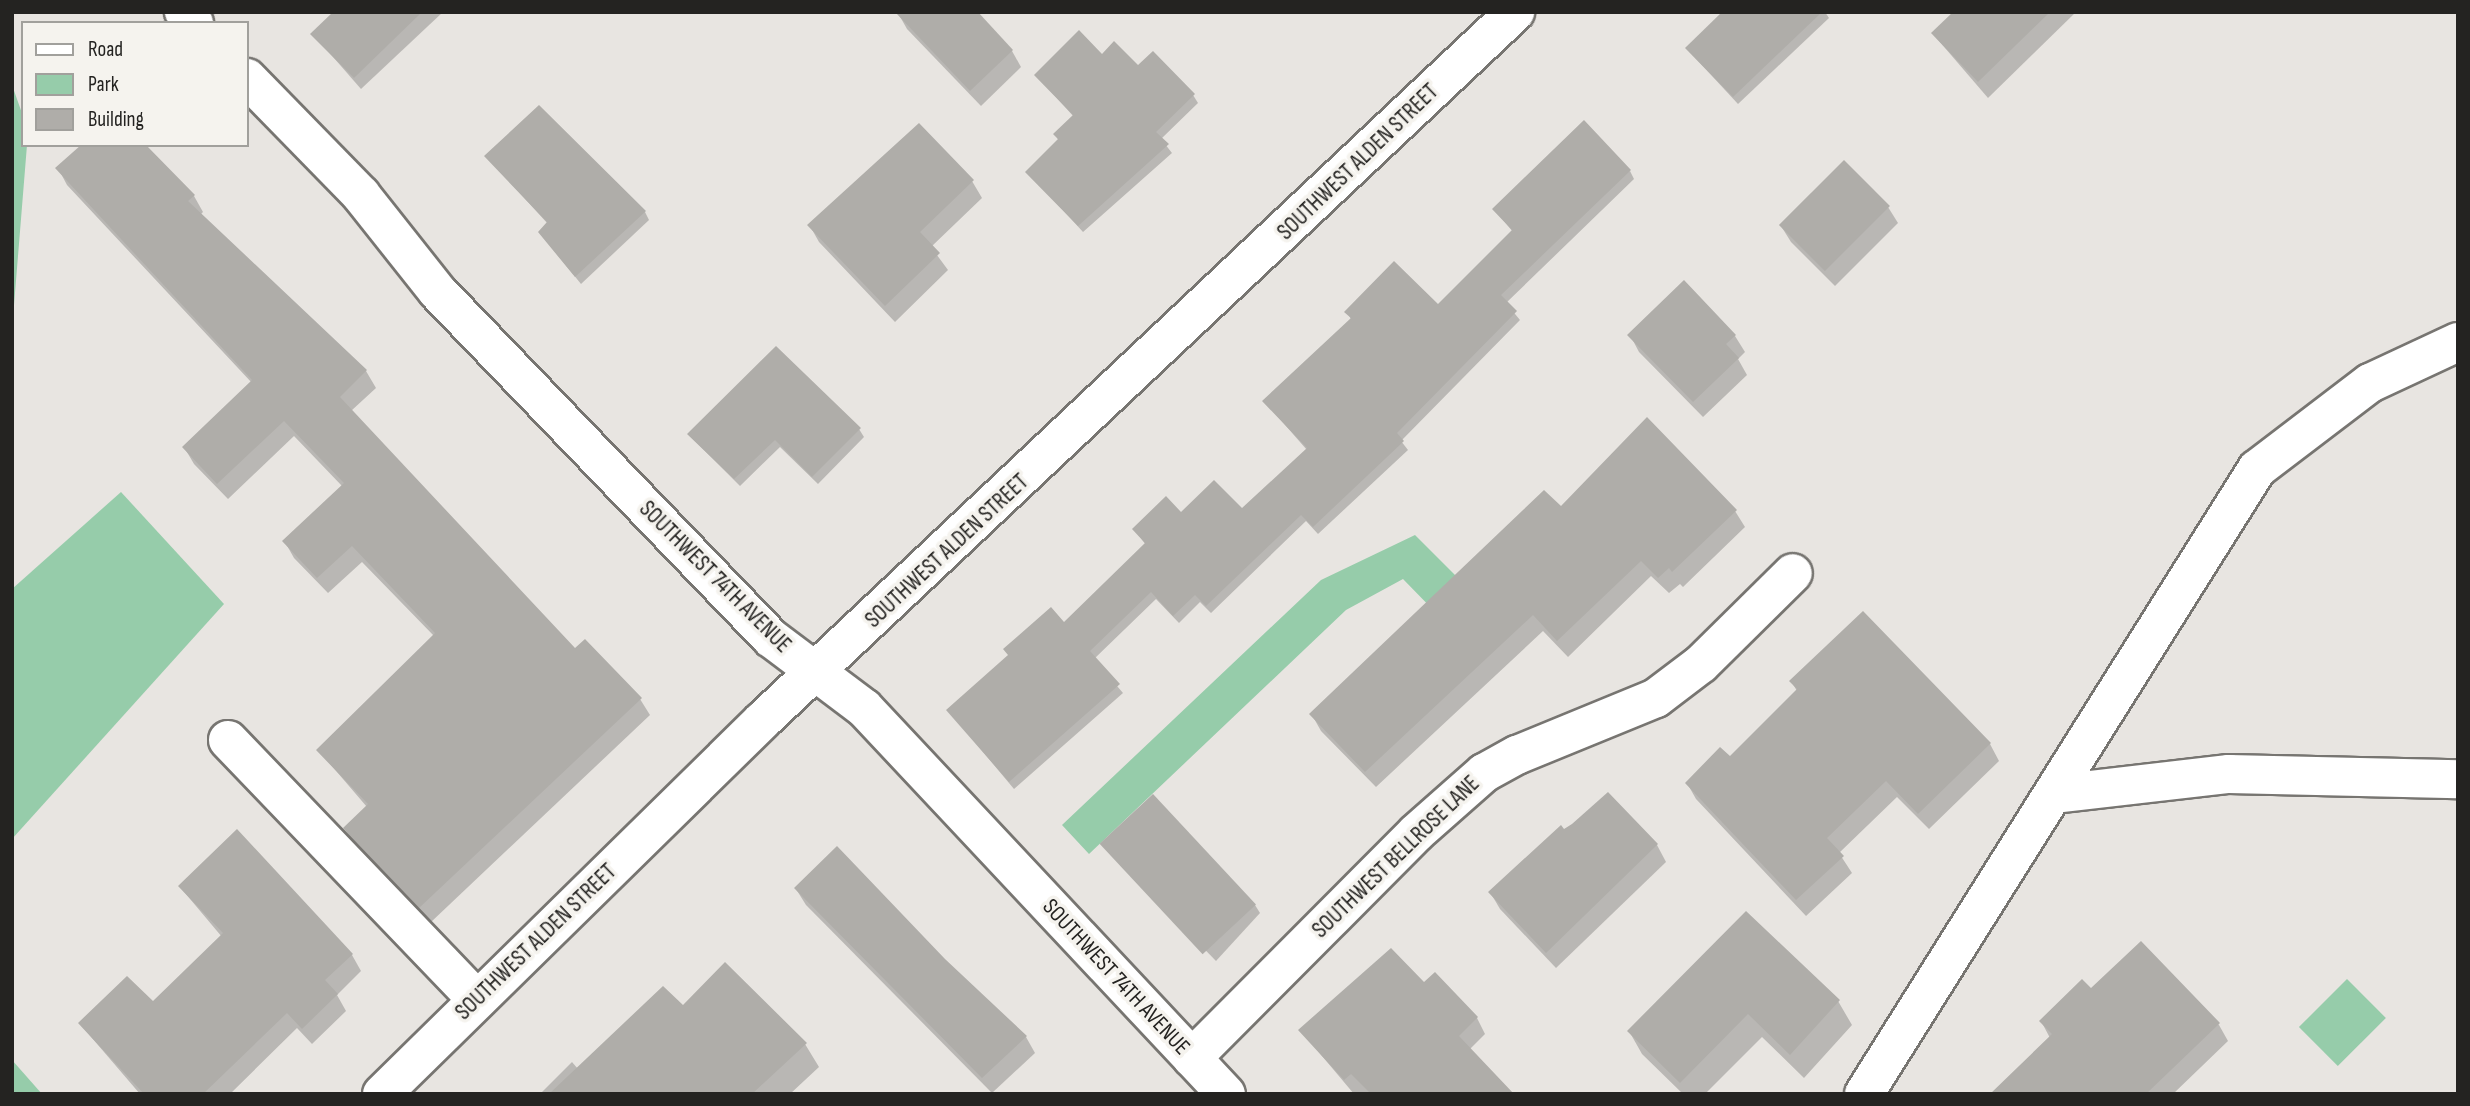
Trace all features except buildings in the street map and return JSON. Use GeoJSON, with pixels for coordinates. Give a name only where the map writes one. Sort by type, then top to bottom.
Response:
{"type":"FeatureCollection","features":[{"type":"Feature","properties":{"kind":"street","name":"SOUTHWEST ALDEN STREET"},"geometry":{"type":"LineString","coordinates":[[388,1092],[477,1000],[763,720],[817,673],[1515,12]]}},
{"type":"Feature","properties":{"kind":"street","name":"SOUTHWEST 74TH AVENUE"},"geometry":{"type":"LineString","coordinates":[[248,79],[361,195],[437,291],[771,638],[864,708],[1226,1094]]}},
{"type":"Feature","properties":{"kind":"street"},"geometry":{"type":"LineString","coordinates":[[1864,1094],[2257,469],[2370,383],[2458,342]]}},
{"type":"Feature","properties":{"kind":"street","name":"SOUTHWEST BELLROSE LANE"},"geometry":{"type":"LineString","coordinates":[[1192,1058],[1416,833],[1484,773],[1517,755],[1656,698],[1701,664],[1793,573]]}},
{"type":"Feature","properties":{"kind":"street"},"geometry":{"type":"LineString","coordinates":[[228,740],[477,1000]]}},
{"type":"Feature","properties":{"kind":"street"},"geometry":{"type":"LineString","coordinates":[[2055,794],[2229,774],[2458,779]]}},
{"type":"Feature","properties":{"kind":"green space"},"geometry":{"type":"Polygon","coordinates":[[[12,85],[21,110],[21,147],[27,147],[12,330],[12,85]]]}},
{"type":"Feature","properties":{"kind":"green space"},"geometry":{"type":"Polygon","coordinates":[[[121,492],[224,604],[12,839],[12,589],[121,492]]]}},
{"type":"Feature","properties":{"kind":"green space"},"geometry":{"type":"Polygon","coordinates":[[[1415,535],[1471,591],[1442,619],[1403,579],[1346,610],[1089,854],[1062,825],[1321,580],[1415,535]]]}},
{"type":"Feature","properties":{"kind":"green space"},"geometry":{"type":"Polygon","coordinates":[[[2347,979],[2386,1018],[2338,1066],[2299,1027],[2347,979]]]}},
{"type":"Feature","properties":{"kind":"green space"},"geometry":{"type":"Polygon","coordinates":[[[12,1060],[42,1094],[12,1094],[12,1060]]]}}]}
